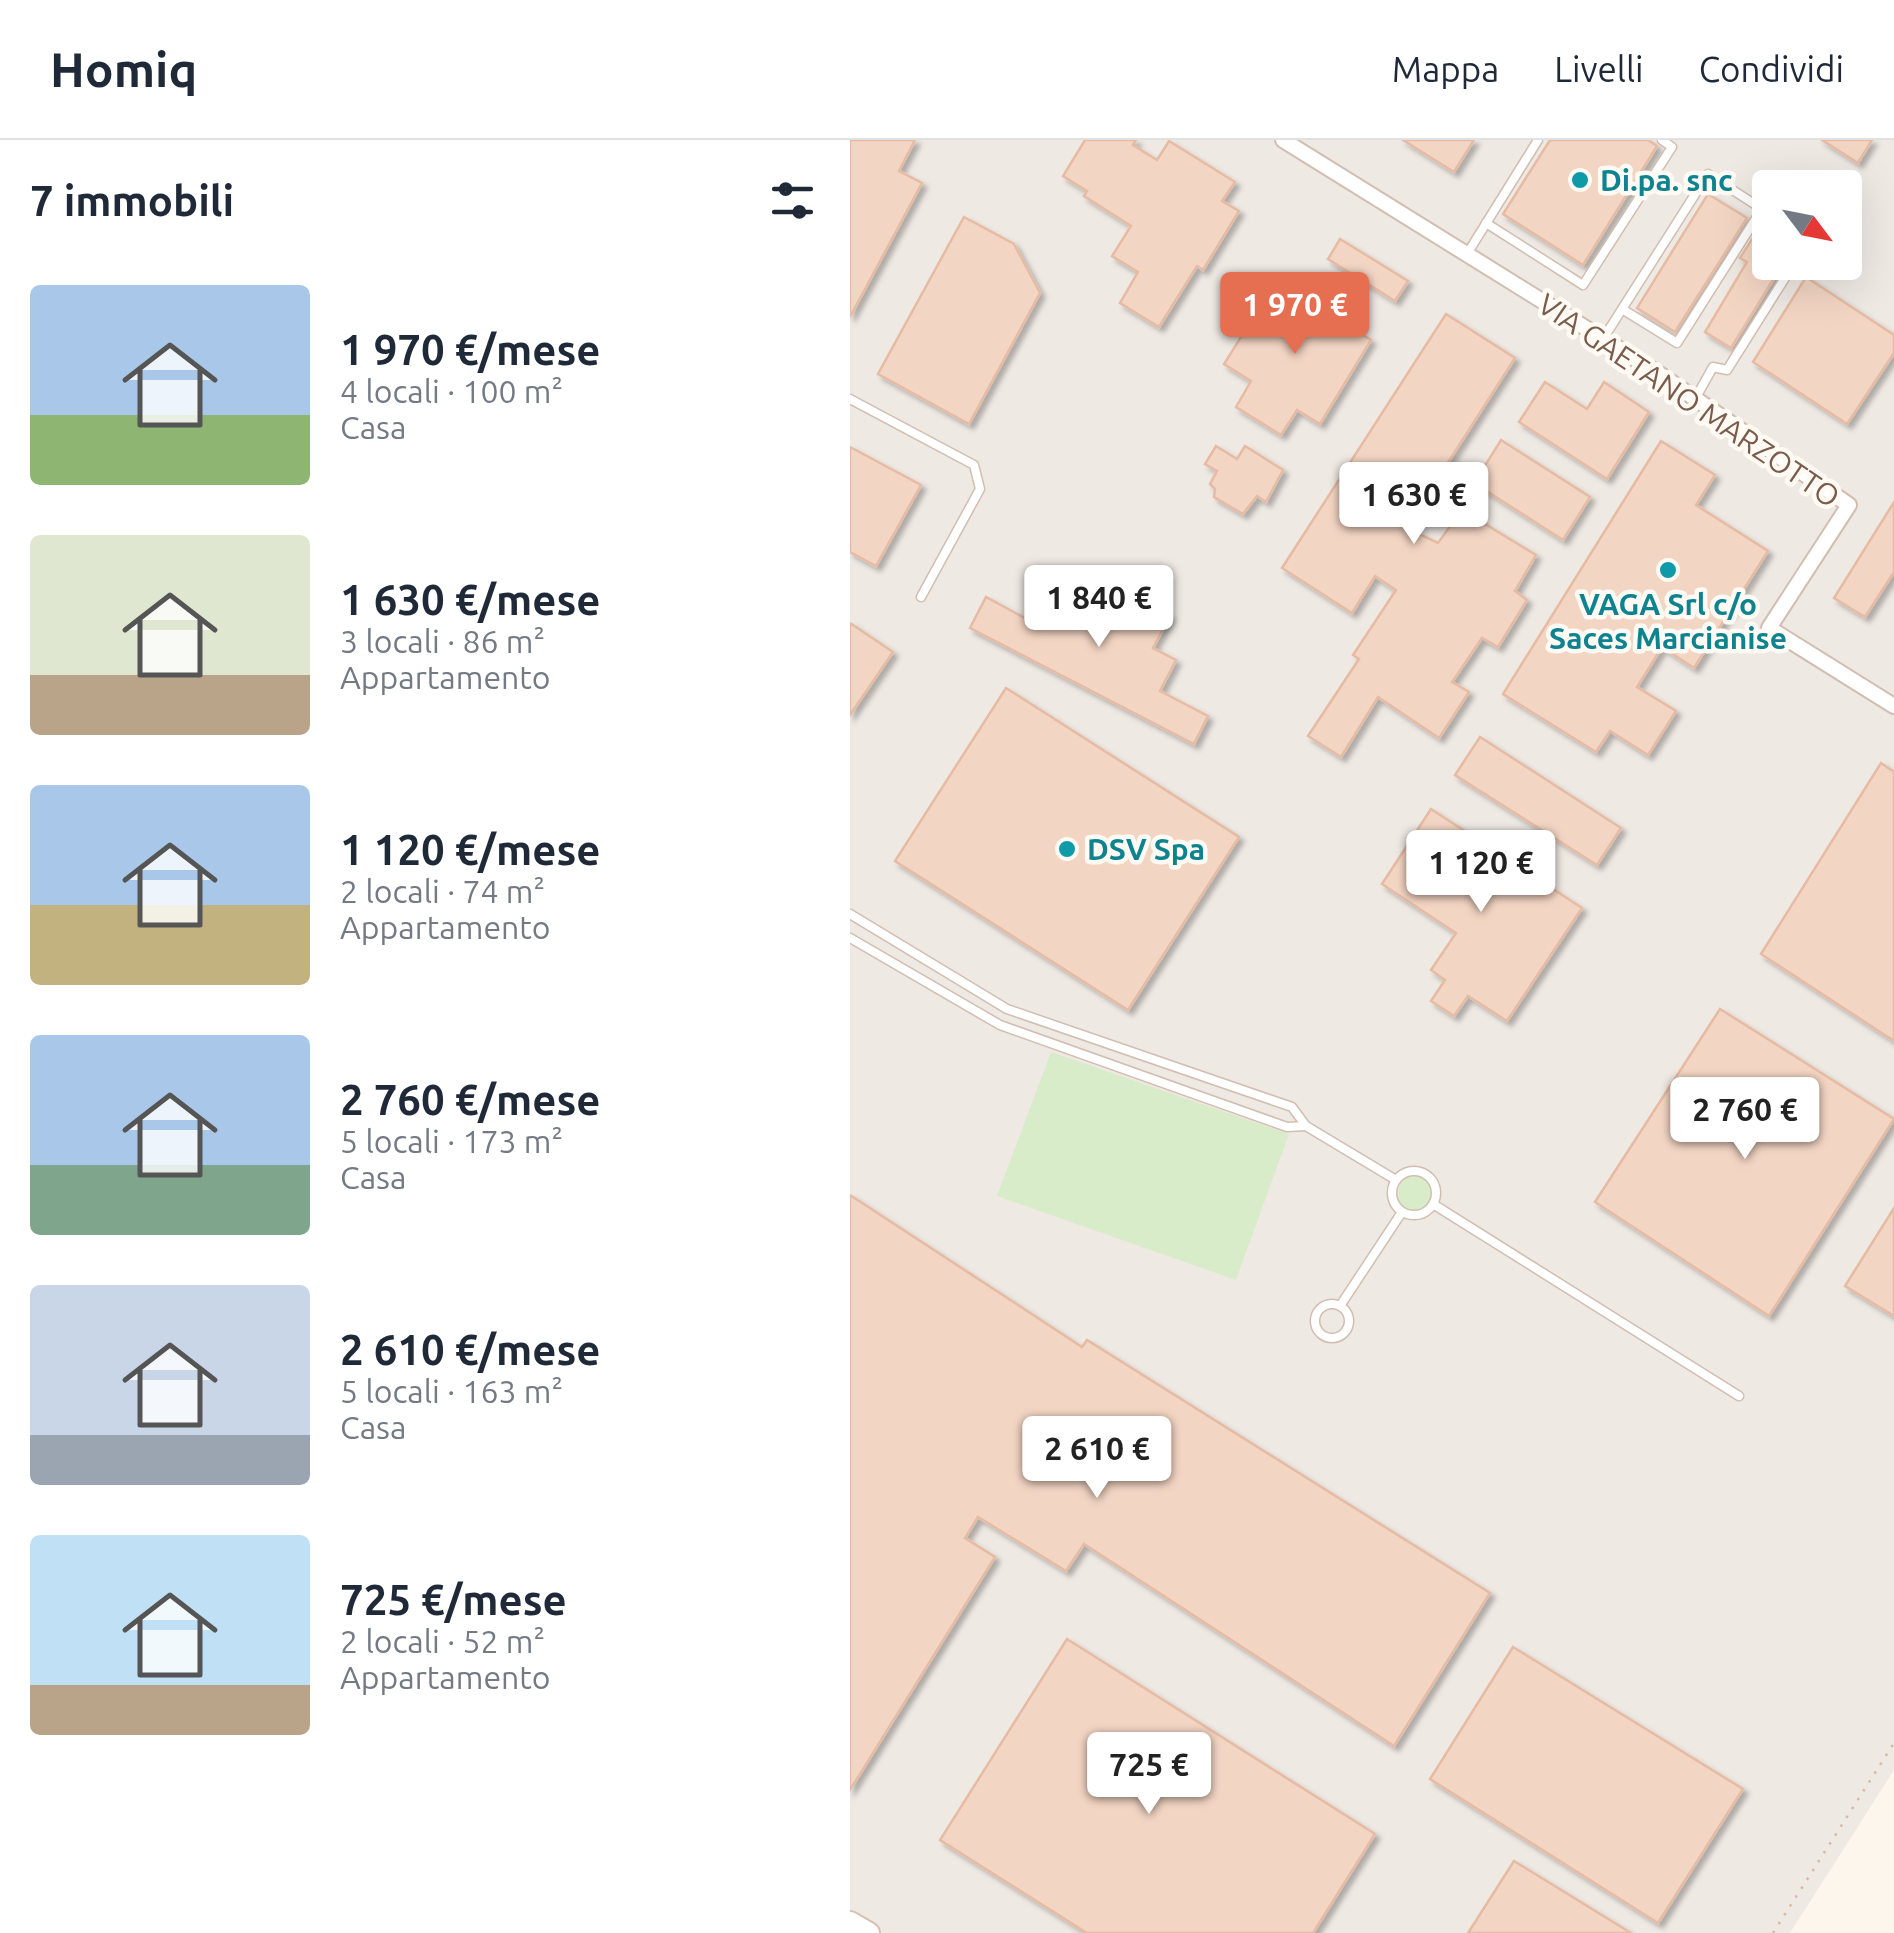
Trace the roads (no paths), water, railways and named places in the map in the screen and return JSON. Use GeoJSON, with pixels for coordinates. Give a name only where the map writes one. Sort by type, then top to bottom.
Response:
{"type":"FeatureCollection","features":[{"type":"Feature","properties":{"kind":"street","name":"VIA GAETANO MARZOTTO"},"geometry":{"type":"LineString","coordinates":[[1284,140],[1604,339],[1850,505],[1769,628],[1894,706]]}},
{"type":"Feature","properties":{"kind":"street"},"geometry":{"type":"LineString","coordinates":[[850,1922],[869,1933]]}},
{"type":"Feature","properties":{"kind":"lane"},"geometry":{"type":"LineString","coordinates":[[1467,254],[1538,140]]}},
{"type":"Feature","properties":{"kind":"lane"},"geometry":{"type":"LineString","coordinates":[[1486,223],[1584,286],[1672,146],[1662,140]]}},
{"type":"Feature","properties":{"kind":"lane"},"geometry":{"type":"LineString","coordinates":[[1604,339],[1622,309],[1708,174],[1762,208],[1677,343],[1622,309]]}},
{"type":"Feature","properties":{"kind":"lane"},"geometry":{"type":"LineString","coordinates":[[1695,398],[1713,367],[1727,370],[1784,280]]}},
{"type":"Feature","properties":{"kind":"lane"},"geometry":{"type":"LineString","coordinates":[[850,398],[974,465],[980,489],[921,596]]}},
{"type":"Feature","properties":{"kind":"lane"},"geometry":{"type":"LineString","coordinates":[[850,914],[1007,1009],[1292,1107],[1306,1126],[1396,1180]]}},
{"type":"Feature","properties":{"kind":"lane"},"geometry":{"type":"LineString","coordinates":[[850,938],[1000,1025],[1286,1127],[1306,1126]]}},
{"type":"Feature","properties":{"kind":"lane"},"geometry":{"type":"LineString","coordinates":[[1409,1171],[1424,1172],[1435,1183],[1433,1204],[1422,1214],[1402,1212],[1392,1194],[1396,1180],[1409,1171]]}},
{"type":"Feature","properties":{"kind":"lane"},"geometry":{"type":"LineString","coordinates":[[1433,1204],[1738,1396]]}},
{"type":"Feature","properties":{"kind":"lane"},"geometry":{"type":"LineString","coordinates":[[1340,1306],[1402,1212]]}},
{"type":"Feature","properties":{"kind":"lane"},"geometry":{"type":"LineString","coordinates":[[1329,1304],[1340,1306],[1348,1314],[1346,1331],[1332,1338],[1322,1335],[1316,1326],[1319,1310],[1329,1304]]}},
{"type":"Feature","properties":{"kind":"place","name":"Di.pa. snc"},"geometry":{"type":"Point","coordinates":[1580,180]}},
{"type":"Feature","properties":{"kind":"place","name":"VAGA Srl c/o Saces Marcianise"},"geometry":{"type":"Point","coordinates":[1668,570]}},
{"type":"Feature","properties":{"kind":"place","name":"DSV Spa"},"geometry":{"type":"Point","coordinates":[1067,849]}}]}
